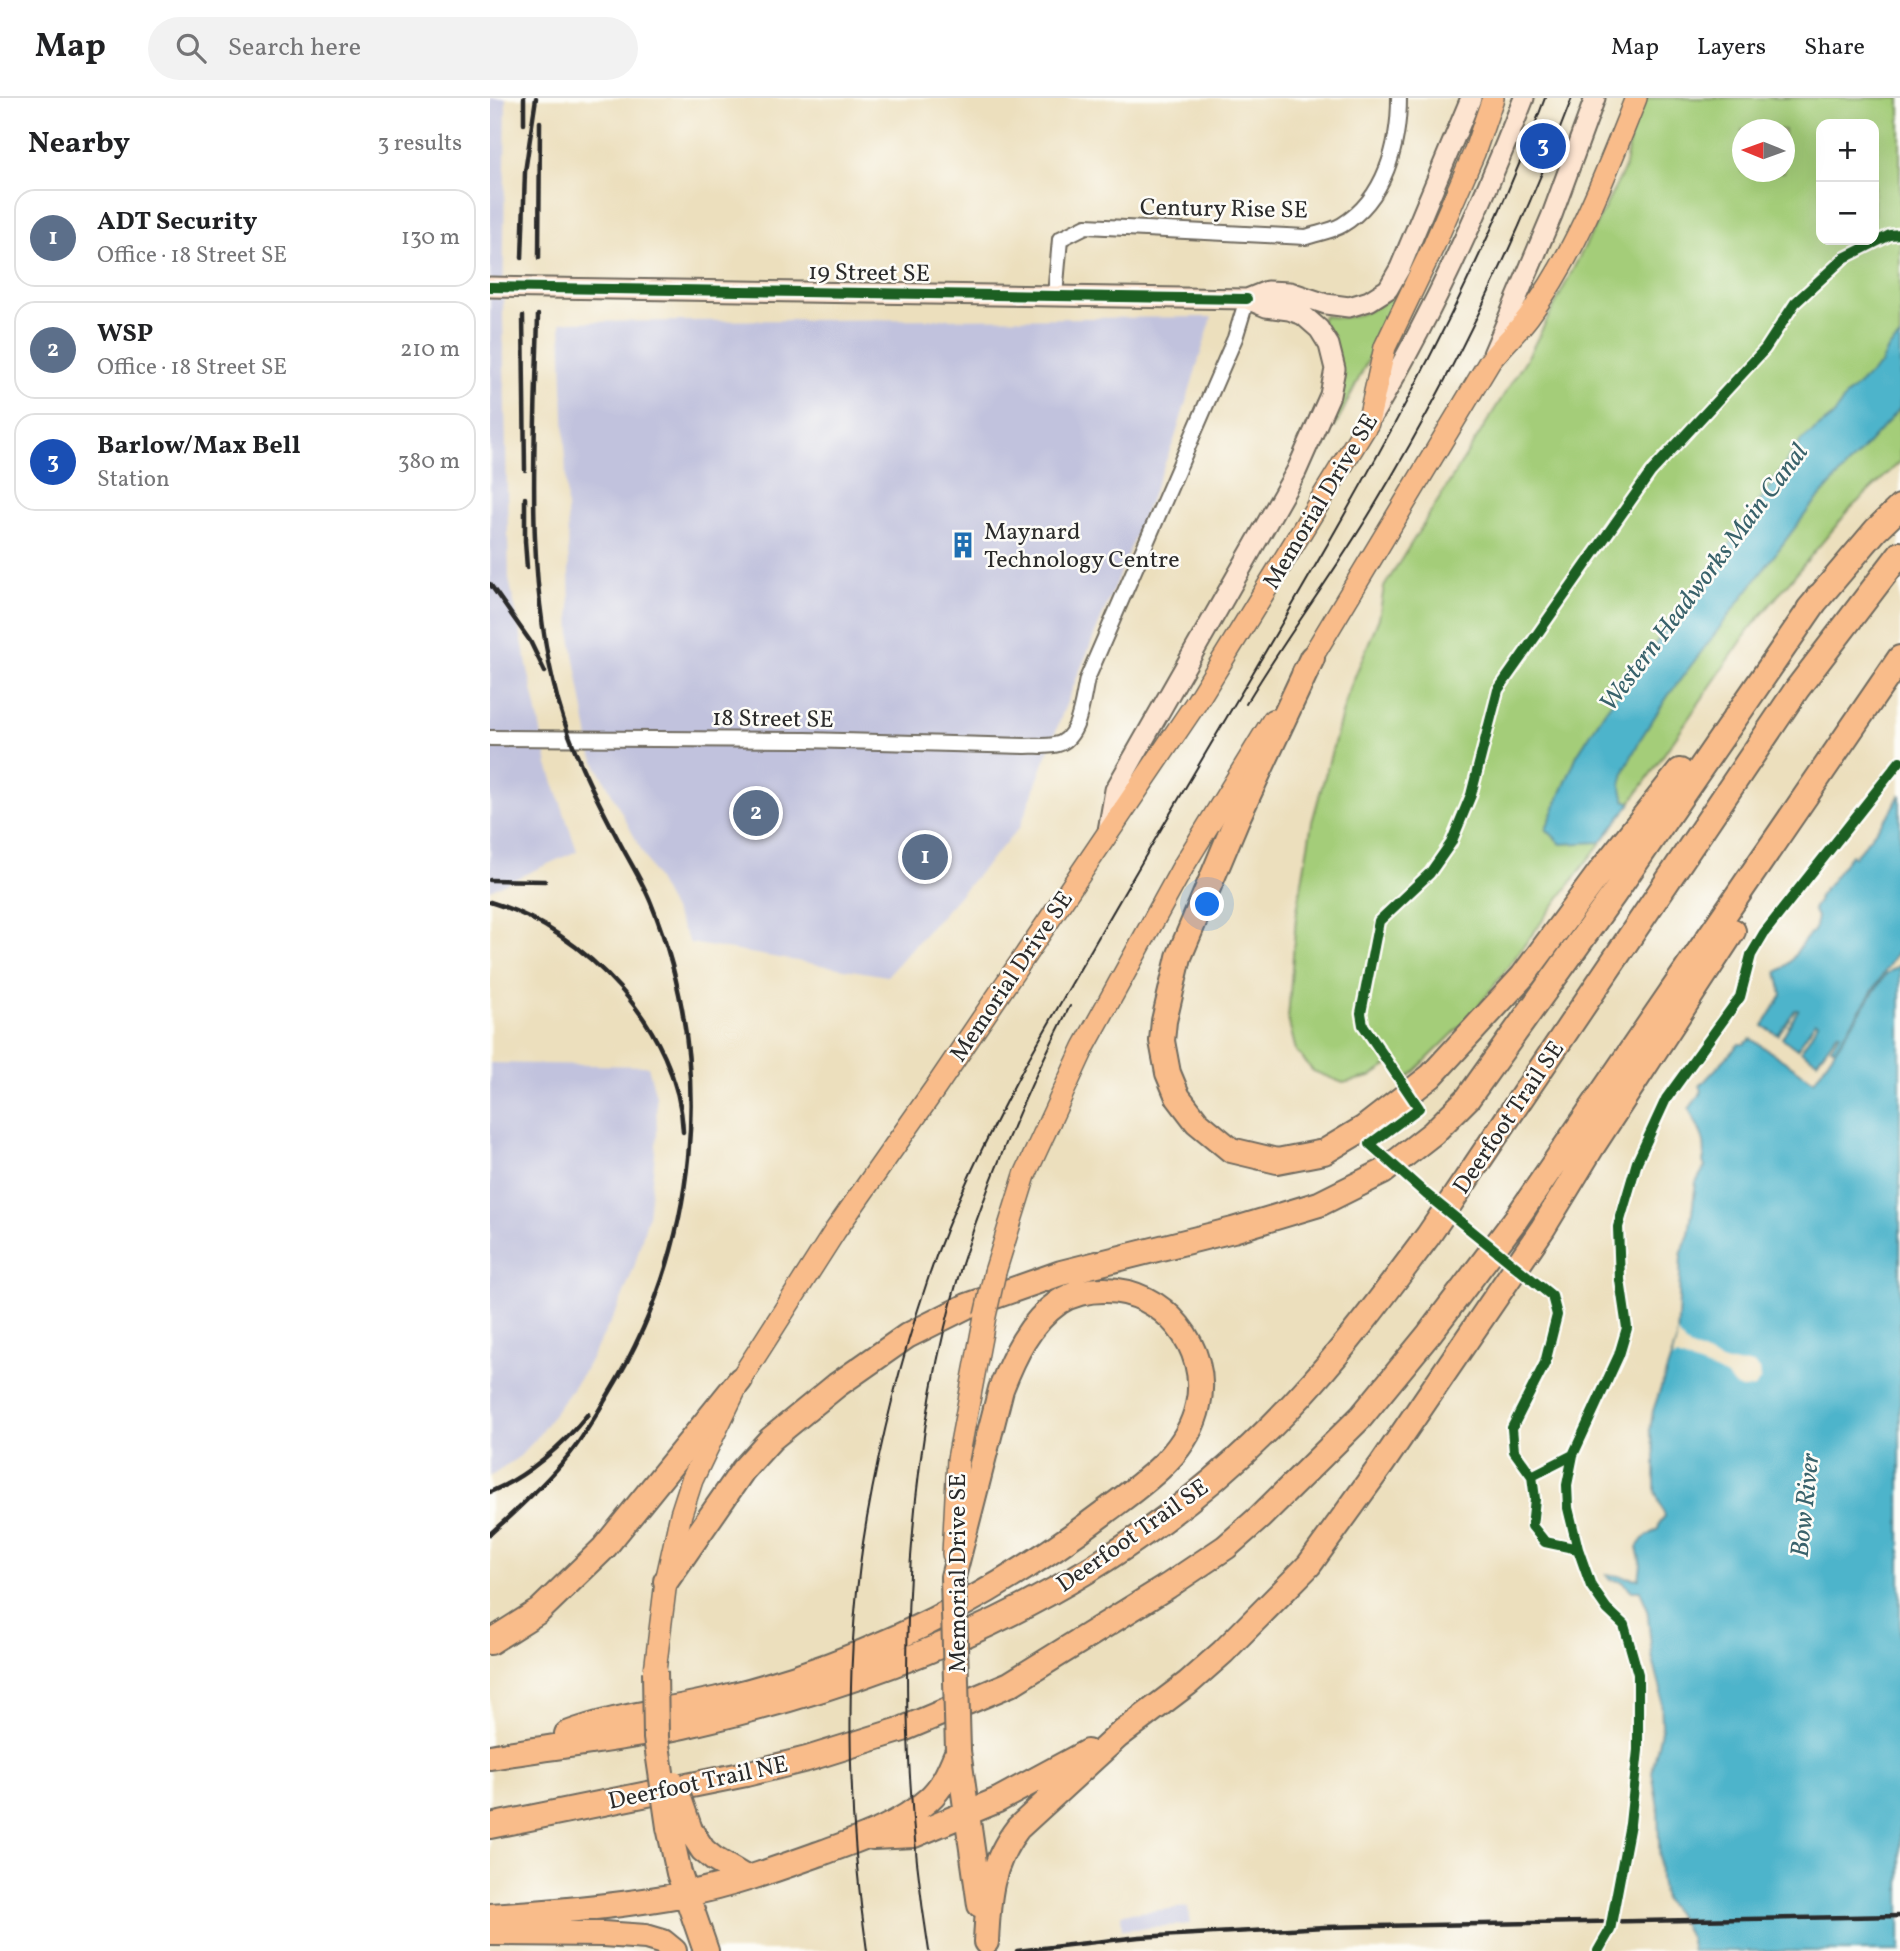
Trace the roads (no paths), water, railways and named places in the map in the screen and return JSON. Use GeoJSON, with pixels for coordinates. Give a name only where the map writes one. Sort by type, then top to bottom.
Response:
{"type":"FeatureCollection","features":[{"type":"Feature","properties":{"kind":"highway"},"geometry":{"type":"LineString","coordinates":[[1312,657],[1236,821],[1179,957],[1162,1041],[1168,1073],[1178,1097],[1197,1122],[1231,1150],[1278,1161],[1324,1152],[1364,1128],[1431,1076],[1523,976],[1600,872],[1819,596],[1876,530],[1900,507]]}},
{"type":"Feature","properties":{"kind":"highway","name":"Deerfoot Trail SE"},"geometry":{"type":"LineString","coordinates":[[517,1752],[680,1727],[785,1700],[880,1671],[1044,1597],[1100,1563],[1217,1476],[1313,1382],[1428,1236],[1797,689],[1900,554]]}},
{"type":"Feature","properties":{"kind":"highway"},"geometry":{"type":"LineString","coordinates":[[666,1581],[743,1470],[771,1439],[837,1385],[907,1336],[967,1306],[1061,1273],[1244,1227],[1319,1204],[1383,1172],[1433,1133],[1468,1098],[1614,894],[1819,596]]}},
{"type":"Feature","properties":{"kind":"highway"},"geometry":{"type":"LineString","coordinates":[[987,1947],[992,1875],[1006,1843],[1018,1828],[1118,1736],[1188,1683],[1223,1652],[1309,1565],[1329,1539],[1542,1228],[1759,891],[1819,778],[1900,658]]}},
{"type":"Feature","properties":{"kind":"highway","name":"Deerfoot Trail NE"},"geometry":{"type":"LineString","coordinates":[[490,1826],[746,1774],[846,1748],[903,1729],[1010,1684],[1226,1547],[1361,1417],[1429,1334],[1516,1219],[1819,778]]}},
{"type":"Feature","properties":{"kind":"highway"},"geometry":{"type":"LineString","coordinates":[[490,1757],[517,1752],[588,1726],[723,1698],[844,1660],[923,1626],[995,1586],[1068,1540],[1164,1465],[1185,1439],[1194,1419],[1200,1390],[1196,1361],[1183,1332],[1161,1308],[1146,1299],[1114,1290],[1079,1292],[1060,1301],[1032,1326],[1001,1389],[953,1577]]}},
{"type":"Feature","properties":{"kind":"highway"},"geometry":{"type":"LineString","coordinates":[[490,1642],[539,1611],[604,1548],[740,1380]]}},
{"type":"Feature","properties":{"kind":"highway","name":"Memorial Drive SE"},"geometry":{"type":"LineString","coordinates":[[953,1577],[958,1750],[987,1947]]}},
{"type":"Feature","properties":{"kind":"highway","name":"Memorial Drive SE"},"geometry":{"type":"LineString","coordinates":[[655,1671],[656,1738],[680,1829],[686,1894],[706,1951]]}},
{"type":"Feature","properties":{"kind":"highway"},"geometry":{"type":"LineString","coordinates":[[866,1837],[915,1835],[1036,1780],[1118,1736]]}},
{"type":"Feature","properties":{"kind":"highway"},"geometry":{"type":"LineString","coordinates":[[490,1916],[551,1912],[686,1894],[746,1878],[866,1837],[913,1812],[930,1798],[945,1781],[958,1750]]}},
{"type":"Feature","properties":{"kind":"highway"},"geometry":{"type":"LineString","coordinates":[[680,1829],[714,1859],[746,1878]]}},
{"type":"Feature","properties":{"kind":"highway"},"geometry":{"type":"LineString","coordinates":[[490,1933],[646,1937],[663,1942],[674,1951]]}},
{"type":"Feature","properties":{"kind":"main road"},"geometry":{"type":"LineString","coordinates":[[1368,423],[1385,347],[1469,164],[1493,98]]}},
{"type":"Feature","properties":{"kind":"main road"},"geometry":{"type":"LineString","coordinates":[[1490,361],[1528,317],[1566,258],[1607,172],[1636,98]]}},
{"type":"Feature","properties":{"kind":"main road","name":"Memorial Drive SE"},"geometry":{"type":"LineString","coordinates":[[953,1577],[953,1527],[958,1459],[995,1272],[1025,1175],[1084,1047],[1184,865],[1490,361]]}},
{"type":"Feature","properties":{"kind":"main road","name":"Memorial Drive SE"},"geometry":{"type":"LineString","coordinates":[[655,1671],[666,1581],[681,1514],[692,1480],[740,1380],[835,1231],[936,1087],[1196,703],[1368,423]]}},
{"type":"Feature","properties":{"kind":"street","name":"Century Rise SE"},"geometry":{"type":"LineString","coordinates":[[1055,296],[1060,239],[1086,226],[1306,237],[1340,226],[1360,212],[1378,188],[1387,169],[1397,140],[1399,98]]}},
{"type":"Feature","properties":{"kind":"street"},"geometry":{"type":"LineString","coordinates":[[1247,299],[1267,291],[1290,292],[1326,304],[1349,307],[1388,289],[1400,268],[1471,98]]}},
{"type":"Feature","properties":{"kind":"street","name":"Memorial Drive SE"},"geometry":{"type":"LineString","coordinates":[[1368,423],[1425,320],[1452,264],[1488,188],[1524,98]]}},
{"type":"Feature","properties":{"kind":"street","name":"Memorial Drive SE"},"geometry":{"type":"LineString","coordinates":[[1490,361],[1552,215],[1595,98]]}},
{"type":"Feature","properties":{"kind":"street","name":"19 Street SE"},"geometry":{"type":"LineString","coordinates":[[490,287],[1247,299]]}},
{"type":"Feature","properties":{"kind":"street"},"geometry":{"type":"LineString","coordinates":[[1108,831],[1115,790],[1296,472],[1330,395],[1335,369],[1329,345],[1319,329],[1303,315],[1266,307],[1247,299]]}},
{"type":"Feature","properties":{"kind":"street","name":"18 Street SE"},"geometry":{"type":"LineString","coordinates":[[490,738],[1056,745],[1069,739],[1076,727],[1087,679],[1235,338],[1247,299]]}},
{"type":"Feature","properties":{"kind":"water","name":"Western Headworks Main Canal"},"geometry":{"type":"Polygon","coordinates":[[[1900,337],[1900,408],[1810,508],[1668,696],[1625,769],[1621,785],[1625,800],[1631,803],[1601,842],[1561,844],[1546,829],[1577,755],[1605,711],[1729,546],[1801,441],[1834,415],[1846,396],[1881,364],[1888,349],[1900,337]]]}},
{"type":"Feature","properties":{"kind":"water"},"geometry":{"type":"Polygon","coordinates":[[[1900,794],[1900,948],[1835,1049],[1831,1047],[1840,1033],[1838,1032],[1817,1061],[1801,1051],[1818,1023],[1815,1022],[1797,1049],[1782,1038],[1798,1010],[1795,1010],[1778,1035],[1763,1026],[1782,995],[1777,972],[1788,963],[1814,931],[1817,917],[1813,909],[1818,898],[1851,855],[1854,857],[1891,812],[1900,794]]]}},
{"type":"Feature","properties":{"kind":"water","name":"Bow River"},"geometry":{"type":"Polygon","coordinates":[[[1900,965],[1900,1951],[1692,1951],[1689,1937],[1679,1918],[1664,1899],[1660,1880],[1658,1807],[1652,1772],[1662,1726],[1661,1690],[1652,1656],[1647,1607],[1640,1591],[1632,1591],[1623,1582],[1609,1579],[1606,1574],[1639,1579],[1641,1565],[1637,1547],[1643,1539],[1658,1529],[1665,1516],[1655,1491],[1655,1453],[1650,1431],[1653,1411],[1677,1340],[1681,1255],[1689,1234],[1696,1182],[1705,1167],[1704,1141],[1689,1109],[1702,1091],[1700,1086],[1739,1044],[1751,1039],[1814,1081],[1886,974],[1900,965]]]}},
{"type":"Feature","properties":{"kind":"tram line"},"geometry":{"type":"LineString","coordinates":[[867,1951],[855,1845],[850,1735],[859,1571],[867,1518],[892,1399],[937,1254],[972,1171],[1025,1065],[1408,399],[1481,251],[1545,98]]}},
{"type":"Feature","properties":{"kind":"tram line"},"geometry":{"type":"LineString","coordinates":[[1246,704],[1358,533],[1430,409],[1506,256],[1572,98]]}},
{"type":"Feature","properties":{"kind":"tram line"},"geometry":{"type":"LineString","coordinates":[[929,1951],[910,1782],[907,1694],[908,1606],[914,1517],[925,1430],[941,1345],[973,1231],[1010,1133],[1070,1006]]}},
{"type":"Feature","properties":{"kind":"railway"},"geometry":{"type":"LineString","coordinates":[[524,98],[524,124]]}},
{"type":"Feature","properties":{"kind":"railway"},"geometry":{"type":"LineString","coordinates":[[522,258],[525,172],[536,98]]}},
{"type":"Feature","properties":{"kind":"railway"},"geometry":{"type":"LineString","coordinates":[[539,258],[540,122]]}},
{"type":"Feature","properties":{"kind":"railway"},"geometry":{"type":"LineString","coordinates":[[490,1534],[541,1486],[574,1448],[590,1426],[639,1338],[662,1278],[679,1217],[688,1154],[690,1091],[685,1028],[672,965],[648,896],[577,757],[558,701],[547,653],[540,606],[534,509],[538,315]]}},
{"type":"Feature","properties":{"kind":"railway"},"geometry":{"type":"LineString","coordinates":[[523,316],[525,470]]}},
{"type":"Feature","properties":{"kind":"railway"},"geometry":{"type":"LineString","coordinates":[[525,498],[527,568]]}},
{"type":"Feature","properties":{"kind":"railway"},"geometry":{"type":"LineString","coordinates":[[490,584],[530,641],[545,672]]}},
{"type":"Feature","properties":{"kind":"railway"},"geometry":{"type":"LineString","coordinates":[[490,880],[545,881]]}},
{"type":"Feature","properties":{"kind":"railway"},"geometry":{"type":"LineString","coordinates":[[490,902],[525,916],[560,935],[592,960],[621,989],[645,1021],[665,1057],[677,1094],[683,1132]]}},
{"type":"Feature","properties":{"kind":"railway"},"geometry":{"type":"LineString","coordinates":[[490,1492],[504,1486],[544,1459],[588,1414]]}},
{"type":"Feature","properties":{"kind":"railway"},"geometry":{"type":"LineString","coordinates":[[1017,1951],[1139,1937],[1325,1927],[1900,1916]]}},
{"type":"Feature","properties":{"kind":"place","name":"Barlow/Max Bell"},"geometry":{"type":"Point","coordinates":[1543,146]}},
{"type":"Feature","properties":{"kind":"place","name":"Maynard Technology Centre"},"geometry":{"type":"Point","coordinates":[963,545]}},
{"type":"Feature","properties":{"kind":"place","name":"WSP"},"geometry":{"type":"Point","coordinates":[756,813]}},
{"type":"Feature","properties":{"kind":"place","name":"ADT Security"},"geometry":{"type":"Point","coordinates":[925,857]}}]}
